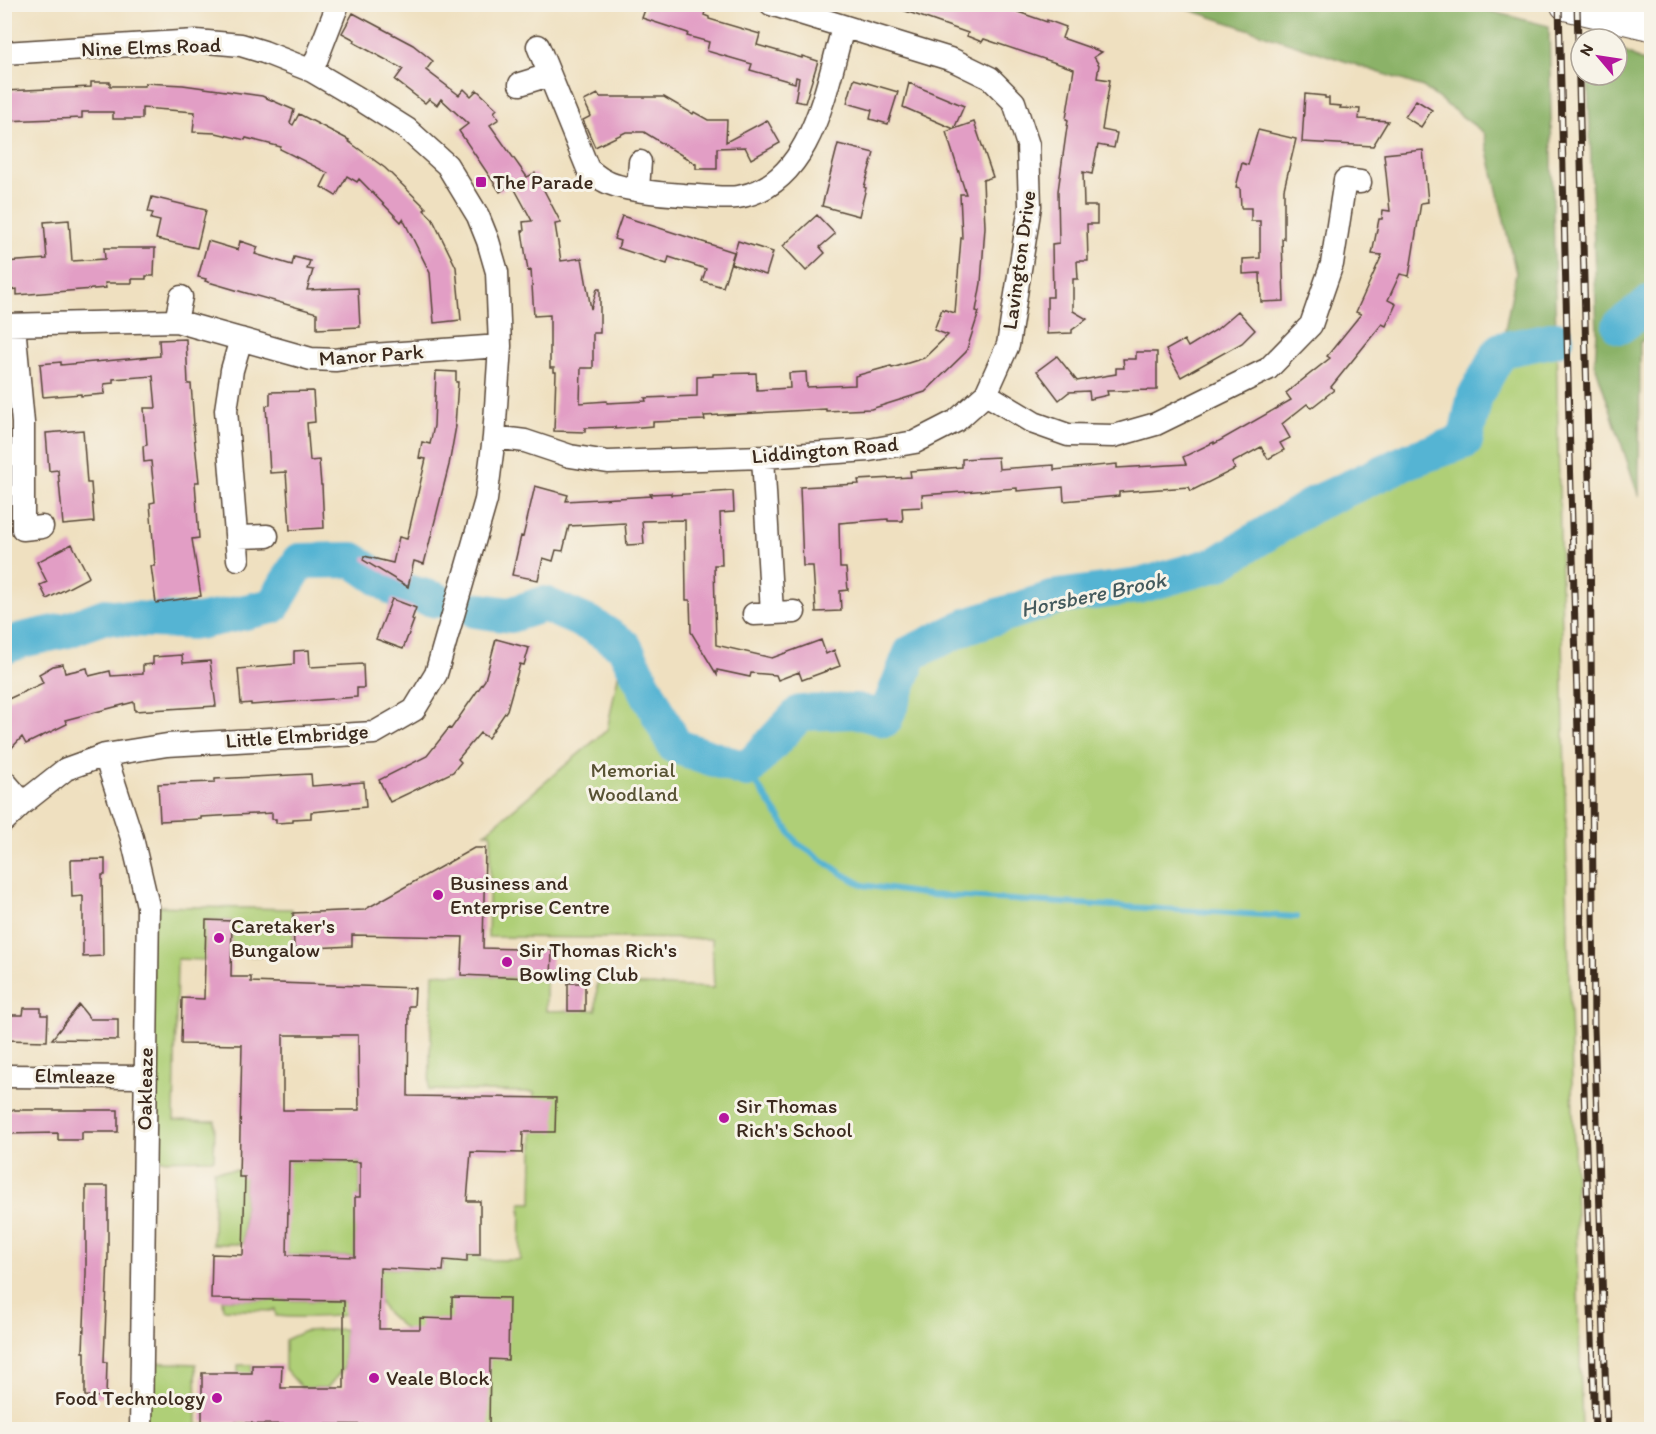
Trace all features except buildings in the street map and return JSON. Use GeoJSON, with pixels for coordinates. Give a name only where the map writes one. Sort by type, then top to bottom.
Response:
{"type":"FeatureCollection","features":[{"type":"Feature","properties":{"kind":"highway"},"geometry":{"type":"LineString","coordinates":[[1567,4],[1652,24]]}},
{"type":"Feature","properties":{"kind":"street"},"geometry":{"type":"LineString","coordinates":[[312,71],[338,4]]}},
{"type":"Feature","properties":{"kind":"street","name":"Lavington Drive"},"geometry":{"type":"LineString","coordinates":[[771,4],[953,60],[990,78],[1014,102],[1028,145],[1030,206],[1008,345],[986,393]]}},
{"type":"Feature","properties":{"kind":"street"},"geometry":{"type":"LineString","coordinates":[[538,46],[588,169],[602,180],[618,187],[669,194],[738,197],[777,181],[797,159],[814,127],[843,28]]}},
{"type":"Feature","properties":{"kind":"street","name":"Nine Elms Road"},"geometry":{"type":"LineString","coordinates":[[4,53],[195,41],[241,45],[312,71],[408,129],[447,165],[478,216],[491,250],[497,272],[500,346],[494,437]]}},
{"type":"Feature","properties":{"kind":"street"},"geometry":{"type":"LineString","coordinates":[[520,84],[549,75]]}},
{"type":"Feature","properties":{"kind":"street"},"geometry":{"type":"LineString","coordinates":[[638,189],[640,162]]}},
{"type":"Feature","properties":{"kind":"street"},"geometry":{"type":"LineString","coordinates":[[986,393],[1034,423],[1068,435],[1114,436],[1156,424],[1268,369],[1311,325],[1332,264],[1344,180]]}},
{"type":"Feature","properties":{"kind":"street"},"geometry":{"type":"LineString","coordinates":[[176,321],[182,297]]}},
{"type":"Feature","properties":{"kind":"street","name":"Manor Park"},"geometry":{"type":"LineString","coordinates":[[23,529],[23,423],[9,325],[176,321],[311,359],[335,360],[372,355],[500,346]]}},
{"type":"Feature","properties":{"kind":"street"},"geometry":{"type":"LineString","coordinates":[[241,339],[232,370],[226,410],[237,548],[267,536]]}},
{"type":"Feature","properties":{"kind":"street","name":"Liddington Road"},"geometry":{"type":"LineString","coordinates":[[494,437],[525,441],[570,456],[608,462],[762,457],[869,450],[915,442],[956,421],[986,393]]}},
{"type":"Feature","properties":{"kind":"street","name":"Little Elmbridge"},"geometry":{"type":"LineString","coordinates":[[105,755],[167,745],[374,733],[414,710],[436,674],[446,640],[486,500],[494,437]]}},
{"type":"Feature","properties":{"kind":"street"},"geometry":{"type":"LineString","coordinates":[[762,457],[773,613]]}},
{"type":"Feature","properties":{"kind":"street"},"geometry":{"type":"LineString","coordinates":[[4,821],[66,769],[105,755]]}},
{"type":"Feature","properties":{"kind":"street","name":"Oakleaze"},"geometry":{"type":"LineString","coordinates":[[105,755],[132,838],[148,906],[141,1430]]}},
{"type":"Feature","properties":{"kind":"street"},"geometry":{"type":"LineString","coordinates":[[4,781],[23,803]]}},
{"type":"Feature","properties":{"kind":"street","name":"Elmleaze"},"geometry":{"type":"LineString","coordinates":[[4,1076],[145,1077]]}},
{"type":"Feature","properties":{"kind":"green space"},"geometry":{"type":"Polygon","coordinates":[[[1461,4],[1549,26],[1556,339],[1501,350],[1516,273],[1484,133],[1423,87],[1175,5],[1461,4]]]}},
{"type":"Feature","properties":{"kind":"green space"},"geometry":{"type":"Polygon","coordinates":[[[1629,54],[1652,66],[1652,336],[1640,342],[1639,497],[1595,364],[1597,331],[1588,87],[1629,87],[1629,54]]]}},
{"type":"Feature","properties":{"kind":"green space","name":"Memorial Woodland"},"geometry":{"type":"Polygon","coordinates":[[[1556,339],[1569,977],[1582,1429],[141,1430],[143,1362],[196,1364],[197,1425],[238,1426],[238,1365],[252,1365],[252,1424],[404,1425],[405,1329],[385,1311],[380,1302],[375,1312],[301,1317],[276,1316],[275,1309],[271,1311],[223,1309],[222,1299],[379,1302],[380,1268],[443,1271],[444,1260],[467,1262],[467,1255],[480,1255],[480,1260],[520,1260],[521,1203],[532,1203],[534,1092],[429,1090],[433,973],[546,979],[546,1011],[596,1010],[597,983],[714,988],[712,939],[488,937],[491,833],[485,833],[607,730],[624,646],[675,746],[747,770],[800,713],[857,711],[885,719],[911,653],[967,626],[1058,597],[1139,586],[1217,564],[1316,503],[1410,460],[1465,441],[1475,396],[1501,350],[1556,339]]]}},
{"type":"Feature","properties":{"kind":"green space"},"geometry":{"type":"Polygon","coordinates":[[[148,906],[292,909],[294,949],[291,955],[231,956],[232,921],[207,920],[205,960],[177,959],[174,1120],[215,1121],[214,1159],[145,1160],[148,906]]]}},
{"type":"Feature","properties":{"kind":"green space"},"geometry":{"type":"Polygon","coordinates":[[[283,1161],[360,1162],[360,1197],[356,1197],[355,1257],[287,1255],[283,1161]]]}},
{"type":"Feature","properties":{"kind":"green space"},"geometry":{"type":"Polygon","coordinates":[[[214,1170],[239,1170],[245,1177],[243,1244],[213,1244],[214,1170]]]}},
{"type":"Feature","properties":{"kind":"green space"},"geometry":{"type":"Polygon","coordinates":[[[344,1329],[344,1368],[327,1388],[302,1388],[285,1369],[285,1340],[305,1331],[344,1329]]]}},
{"type":"Feature","properties":{"kind":"waterway","name":"Horsbere Brook"},"geometry":{"type":"LineString","coordinates":[[1620,326],[1652,302]]}},
{"type":"Feature","properties":{"kind":"waterway","name":"Horsbere Brook"},"geometry":{"type":"LineString","coordinates":[[475,610],[510,615],[544,604],[592,625],[624,646],[675,746],[747,770],[800,713],[857,711],[885,719],[911,653],[967,626],[1058,597],[1139,586],[1217,564],[1316,503],[1410,460],[1465,441],[1475,396],[1501,350],[1556,339]]}},
{"type":"Feature","properties":{"kind":"waterway","name":"Horsbere Brook"},"geometry":{"type":"LineString","coordinates":[[4,647],[22,640],[68,630],[105,616],[198,622],[273,606],[300,561],[353,560],[395,589],[437,600]]}},
{"type":"Feature","properties":{"kind":"waterway"},"geometry":{"type":"LineString","coordinates":[[747,770],[797,843],[863,885],[929,895],[1297,917]]}},
{"type":"Feature","properties":{"kind":"railway"},"geometry":{"type":"LineString","coordinates":[[1559,4],[1579,767],[1582,1027],[1595,1430]]}},
{"type":"Feature","properties":{"kind":"railway"},"geometry":{"type":"LineString","coordinates":[[1577,4],[1590,517],[1594,1027],[1607,1430]]}},
{"type":"Feature","properties":{"kind":"place","name":"The Parade"},"geometry":{"type":"Point","coordinates":[481,182]}},
{"type":"Feature","properties":{"kind":"place","name":"Business and Enterprise Centre"},"geometry":{"type":"Point","coordinates":[438,895]}},
{"type":"Feature","properties":{"kind":"place","name":"Caretaker's Bungalow"},"geometry":{"type":"Point","coordinates":[219,938]}},
{"type":"Feature","properties":{"kind":"place","name":"Sir Thomas Rich's Bowling Club"},"geometry":{"type":"Point","coordinates":[507,962]}},
{"type":"Feature","properties":{"kind":"place","name":"Sir Thomas Rich's School"},"geometry":{"type":"Point","coordinates":[724,1118]}},
{"type":"Feature","properties":{"kind":"place","name":"Veale Block"},"geometry":{"type":"Point","coordinates":[374,1378]}},
{"type":"Feature","properties":{"kind":"place","name":"Food Technology"},"geometry":{"type":"Point","coordinates":[217,1398]}}]}
